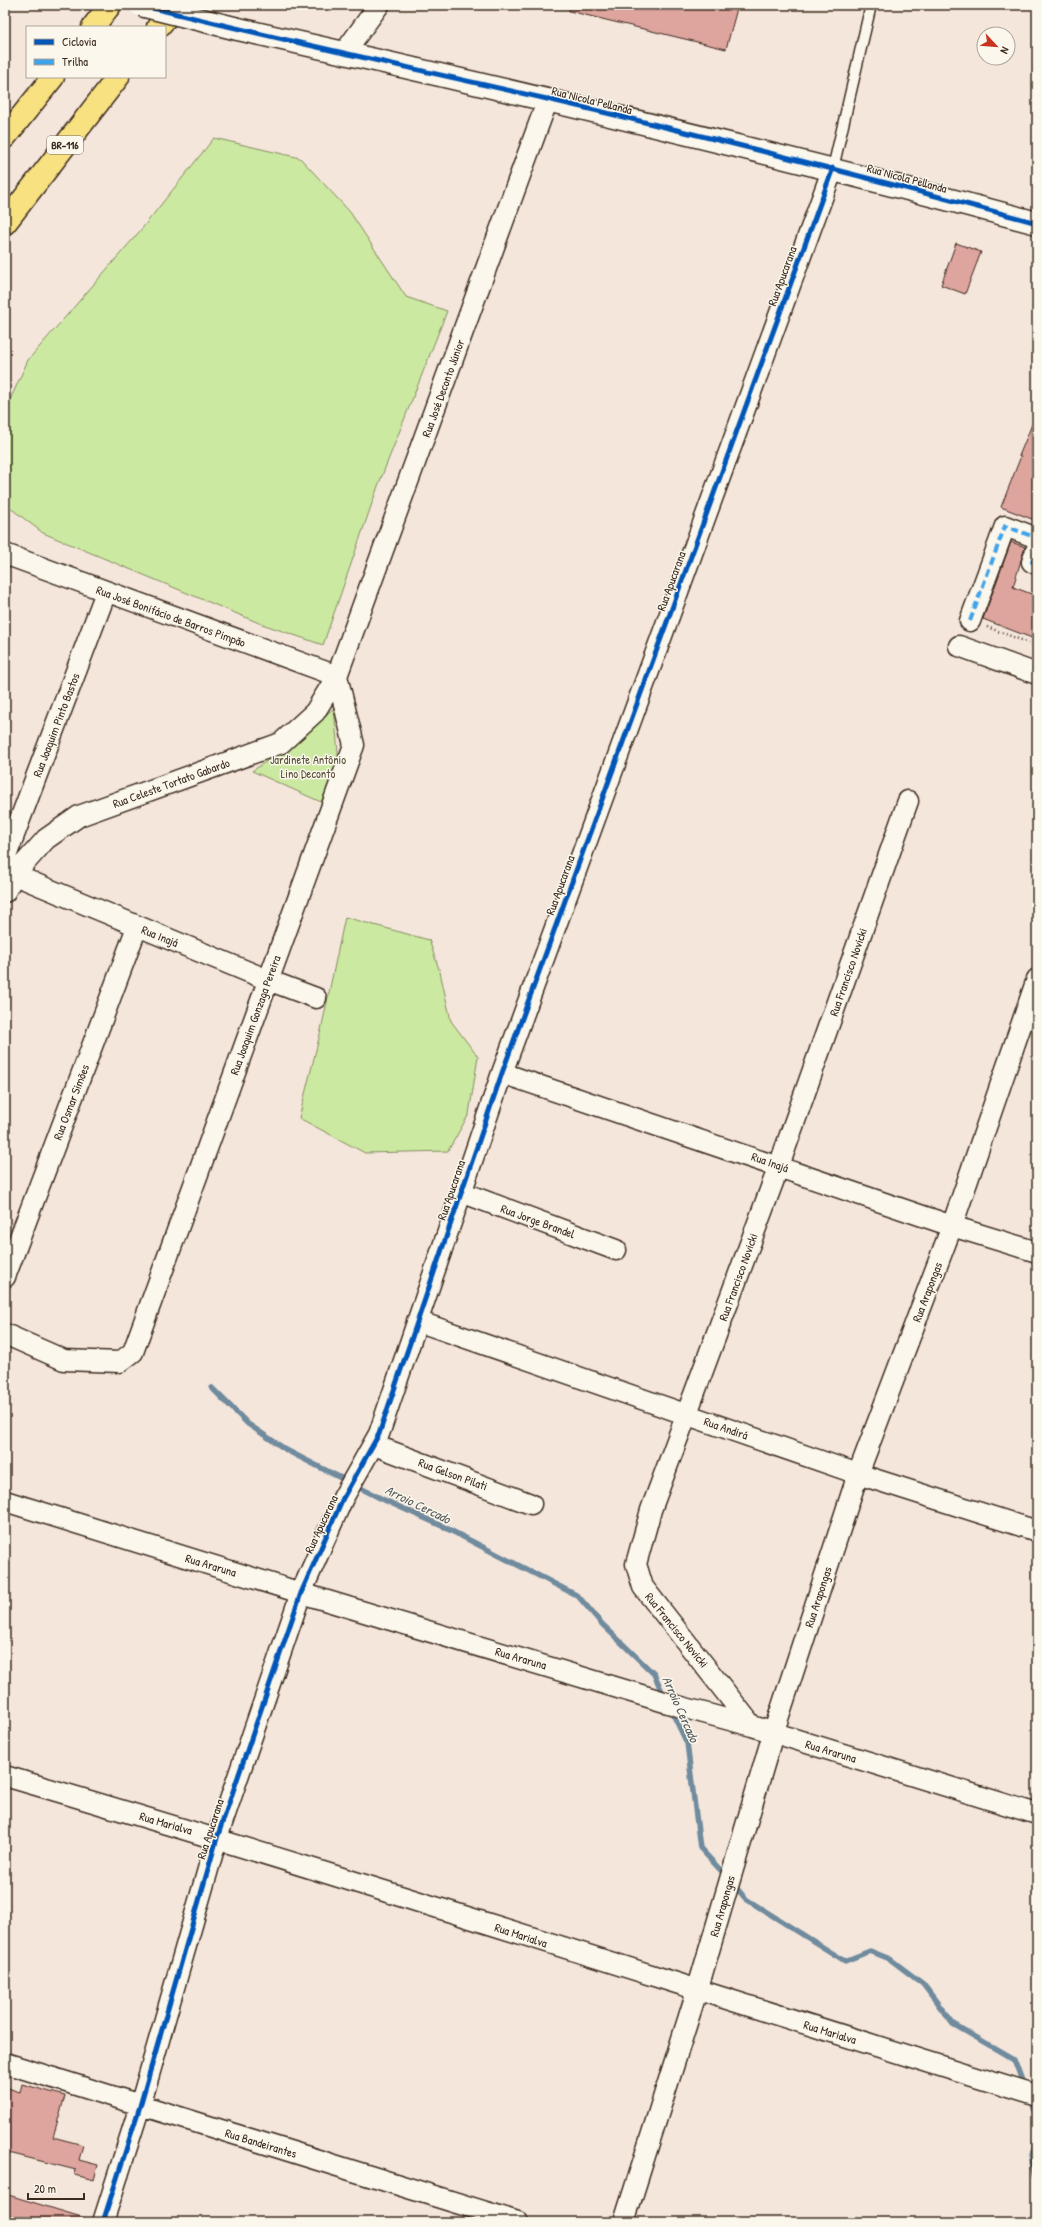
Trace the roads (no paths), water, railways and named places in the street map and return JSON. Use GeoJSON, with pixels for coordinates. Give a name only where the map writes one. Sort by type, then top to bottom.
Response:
{"type":"FeatureCollection","features":[{"type":"Feature","properties":{"kind":"highway"},"geometry":{"type":"LineString","coordinates":[[94,26],[110,5]]}},
{"type":"Feature","properties":{"kind":"highway"},"geometry":{"type":"LineString","coordinates":[[159,26],[177,5]]}},
{"type":"Feature","properties":{"kind":"highway"},"geometry":{"type":"LineString","coordinates":[[5,137],[52,78]]}},
{"type":"Feature","properties":{"kind":"highway","name":"BR-116"},"geometry":{"type":"LineString","coordinates":[[5,223],[117,78]]}},
{"type":"Feature","properties":{"kind":"main road","name":"Rua Nicola Pellanda"},"geometry":{"type":"LineString","coordinates":[[141,5],[238,29],[548,99],[833,168],[1037,223]]}},
{"type":"Feature","properties":{"kind":"street"},"geometry":{"type":"LineString","coordinates":[[344,53],[379,5]]}},
{"type":"Feature","properties":{"kind":"street","name":"Rua José Deconto Júnior"},"geometry":{"type":"LineString","coordinates":[[337,676],[548,99]]}},
{"type":"Feature","properties":{"kind":"street","name":"Rua Apucarana"},"geometry":{"type":"LineString","coordinates":[[103,2222],[140,2106],[217,1838],[301,1593],[343,1498],[374,1445],[502,1073],[833,168]]}},
{"type":"Feature","properties":{"kind":"street"},"geometry":{"type":"LineString","coordinates":[[970,621],[1005,526],[1037,538]]}},
{"type":"Feature","properties":{"kind":"street"},"geometry":{"type":"LineString","coordinates":[[1037,548],[1032,562],[1037,564]]}},
{"type":"Feature","properties":{"kind":"street","name":"Rua José Bonifácio de Barros Pimpão"},"geometry":{"type":"LineString","coordinates":[[5,554],[337,676]]}},
{"type":"Feature","properties":{"kind":"street","name":"Rua Joaquim Pinto Bastos"},"geometry":{"type":"LineString","coordinates":[[8,868],[106,592]]}},
{"type":"Feature","properties":{"kind":"street"},"geometry":{"type":"LineString","coordinates":[[958,646],[1037,674]]}},
{"type":"Feature","properties":{"kind":"street","name":"Rua Celeste Tortato Gabardo"},"geometry":{"type":"LineString","coordinates":[[5,892],[8,868],[79,816],[281,743],[315,712],[337,676]]}},
{"type":"Feature","properties":{"kind":"street","name":"Rua Joaquim Gonzaga Pereira"},"geometry":{"type":"LineString","coordinates":[[5,1334],[64,1360],[120,1362],[133,1352],[354,745],[337,676]]}},
{"type":"Feature","properties":{"kind":"street","name":"Rua Francisco Novicki"},"geometry":{"type":"LineString","coordinates":[[752,1726],[643,1587],[636,1564],[651,1510],[779,1166],[908,801]]}},
{"type":"Feature","properties":{"kind":"street","name":"Rua Inajá"},"geometry":{"type":"LineString","coordinates":[[8,868],[137,926],[268,980],[316,998]]}},
{"type":"Feature","properties":{"kind":"street","name":"Rua Osmar Simões"},"geometry":{"type":"LineString","coordinates":[[5,1277],[137,926]]}},
{"type":"Feature","properties":{"kind":"street","name":"Rua Arapongas"},"geometry":{"type":"LineString","coordinates":[[624,2222],[697,1991],[773,1734],[858,1474],[952,1226],[1037,979]]}},
{"type":"Feature","properties":{"kind":"street","name":"Rua Inajá"},"geometry":{"type":"LineString","coordinates":[[502,1073],[952,1226],[1037,1252]]}},
{"type":"Feature","properties":{"kind":"street","name":"Rua Jorge Brandel"},"geometry":{"type":"LineString","coordinates":[[461,1192],[616,1250]]}},
{"type":"Feature","properties":{"kind":"street","name":"Rua Andirá"},"geometry":{"type":"LineString","coordinates":[[416,1321],[858,1474],[1037,1531]]}},
{"type":"Feature","properties":{"kind":"street","name":"Rua Gelson Pilati"},"geometry":{"type":"LineString","coordinates":[[374,1445],[531,1504]]}},
{"type":"Feature","properties":{"kind":"street","name":"Rua Araruna"},"geometry":{"type":"LineString","coordinates":[[5,1501],[301,1593],[649,1696],[678,1706],[752,1726],[773,1734],[1037,1814]]}},
{"type":"Feature","properties":{"kind":"street","name":"Rua Marialva"},"geometry":{"type":"LineString","coordinates":[[5,1776],[217,1838],[697,1991],[1037,2096]]}},
{"type":"Feature","properties":{"kind":"street","name":"Rua Bandeirantes"},"geometry":{"type":"LineString","coordinates":[[5,2063],[518,2222]]}},
{"type":"Feature","properties":{"kind":"lane"},"geometry":{"type":"LineString","coordinates":[[833,168],[871,5]]}},
{"type":"Feature","properties":{"kind":"waterway","name":"Arroio Cercado"},"geometry":{"type":"LineString","coordinates":[[212,1388],[248,1424],[288,1451],[382,1499],[442,1526],[578,1596],[602,1624],[654,1674],[664,1696]]}},
{"type":"Feature","properties":{"kind":"waterway","name":"Arroio Cercado"},"geometry":{"type":"LineString","coordinates":[[671,1710],[687,1743],[700,1848],[726,1876]]}},
{"type":"Feature","properties":{"kind":"waterway","name":"Arroio Cercado"},"geometry":{"type":"LineString","coordinates":[[733,1884],[746,1899],[845,1961],[870,1951],[890,1959],[923,1984],[953,2024],[1015,2060],[1025,2087]]}},
{"type":"Feature","properties":{"kind":"waterway","name":"Arroio Cercado"},"geometry":{"type":"LineString","coordinates":[[1030,2099],[1037,2119]]}},
{"type":"Feature","properties":{"kind":"waterway","name":"Arroio Cercado"},"geometry":{"type":"LineString","coordinates":[[1037,2137],[1032,2156],[1037,2179]]}},
{"type":"Feature","properties":{"kind":"park label","name":"Jardinete Antônio Lino Deconto"},"geometry":{"type":"Point","coordinates":[308,766]}}]}
